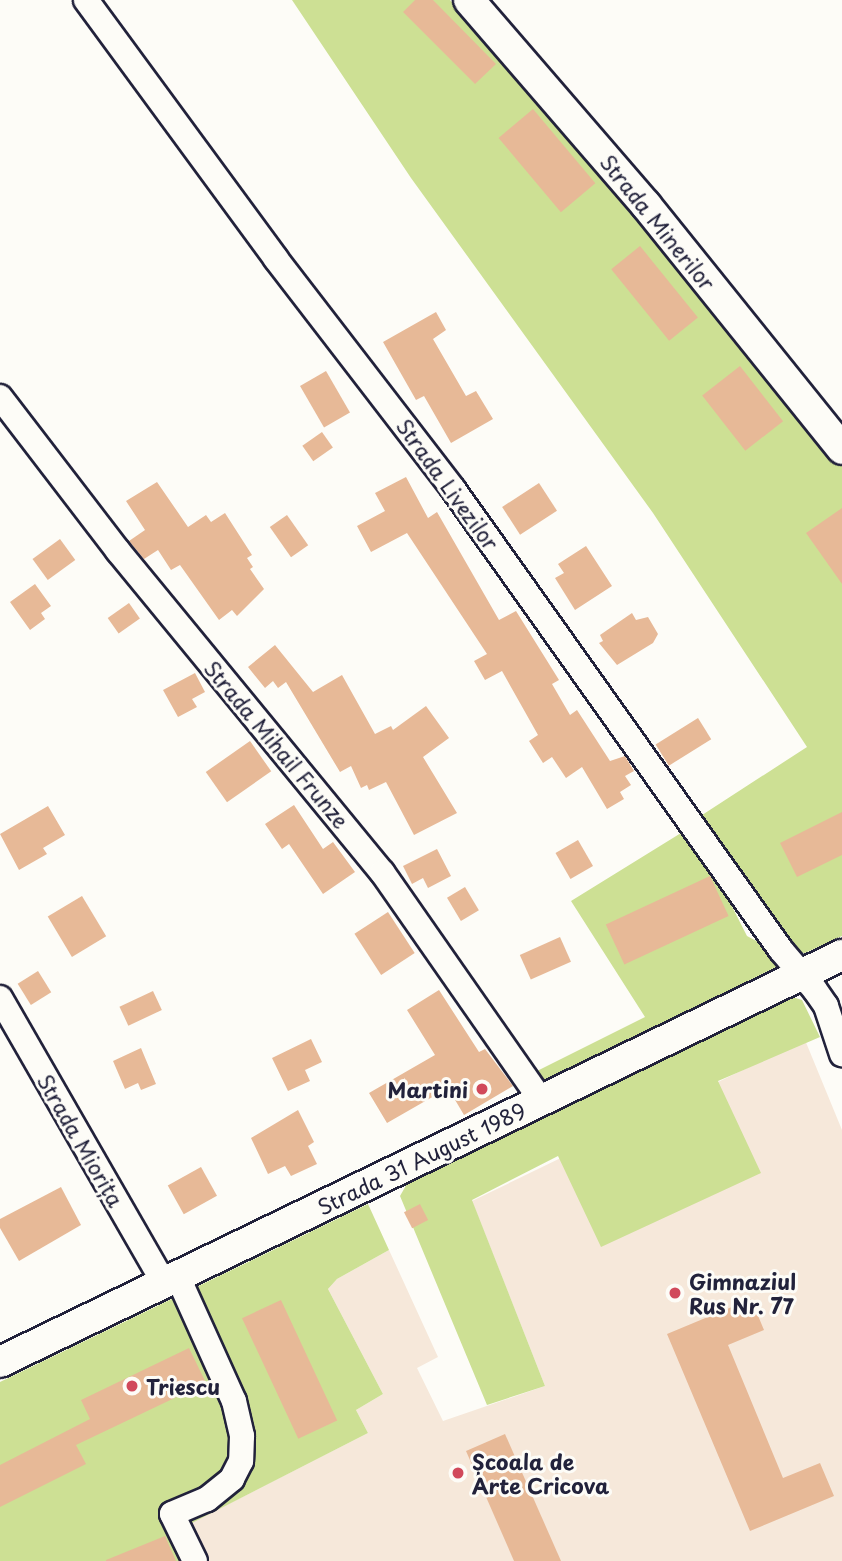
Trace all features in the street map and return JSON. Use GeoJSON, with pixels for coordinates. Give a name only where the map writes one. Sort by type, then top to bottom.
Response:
{"type":"FeatureCollection","features":[{"type":"Feature","properties":{"kind":"street","name":"Strada Livezilor"},"geometry":{"type":"LineString","coordinates":[[86,0],[276,259],[453,489],[799,975],[826,1006],[842,1054]]}},
{"type":"Feature","properties":{"kind":"street","name":"Strada Minerilor"},"geometry":{"type":"LineString","coordinates":[[469,0],[646,205],[842,449]]}},
{"type":"Feature","properties":{"kind":"street","name":"Strada Mihail Frunze"},"geometry":{"type":"LineString","coordinates":[[0,397],[84,509],[382,872],[541,1100]]}},
{"type":"Feature","properties":{"kind":"street","name":"Strada 31 August 1989"},"geometry":{"type":"LineString","coordinates":[[0,1362],[842,955]]}},
{"type":"Feature","properties":{"kind":"street","name":"Strada Miorița"},"geometry":{"type":"LineString","coordinates":[[0,998],[170,1278],[234,1401],[242,1436],[241,1461],[232,1479],[207,1499],[172,1514],[195,1561]]}},
{"type":"Feature","properties":{"kind":"shaded area","name":"Gimnaziul Rus Nr. 77"},"geometry":{"type":"Polygon","coordinates":[[[805,1040],[842,1130],[842,1561],[208,1561],[191,1523],[368,1433],[356,1410],[383,1394],[328,1289],[337,1279],[389,1250],[438,1357],[417,1368],[443,1421],[545,1386],[472,1201],[805,1040]]]}},
{"type":"Feature","properties":{"kind":"green space"},"geometry":{"type":"Polygon","coordinates":[[[292,0],[450,0],[511,62],[842,464],[842,936],[805,953],[795,952],[699,817],[807,747],[653,513],[411,178],[292,0]]]}},
{"type":"Feature","properties":{"kind":"green space"},"geometry":{"type":"Polygon","coordinates":[[[681,833],[716,875],[747,936],[768,947],[778,966],[545,1082],[531,1074],[645,1017],[571,901],[681,833]]]}},
{"type":"Feature","properties":{"kind":"green space"},"geometry":{"type":"Polygon","coordinates":[[[789,996],[802,1000],[820,1037],[718,1081],[761,1173],[601,1247],[558,1156],[472,1200],[545,1386],[487,1405],[400,1196],[408,1182],[789,996]]]}},
{"type":"Feature","properties":{"kind":"green space"},"geometry":{"type":"Polygon","coordinates":[[[368,1204],[389,1250],[337,1279],[328,1289],[383,1394],[356,1410],[368,1433],[192,1523],[208,1561],[0,1561],[0,1382],[368,1204]]]}},
{"type":"Feature","properties":{"kind":"building"},"geometry":{"type":"Polygon","coordinates":[[[415,0],[433,0],[496,64],[475,84],[403,12],[415,0]]]}},
{"type":"Feature","properties":{"kind":"building"},"geometry":{"type":"Polygon","coordinates":[[[533,109],[595,183],[561,212],[499,138],[533,109]]]}},
{"type":"Feature","properties":{"kind":"building"},"geometry":{"type":"Polygon","coordinates":[[[640,246],[698,317],[669,341],[611,269],[640,246]]]}},
{"type":"Feature","properties":{"kind":"building"},"geometry":{"type":"Polygon","coordinates":[[[436,312],[446,330],[433,339],[466,396],[476,391],[493,419],[451,443],[424,396],[416,400],[383,342],[436,312]]]}},
{"type":"Feature","properties":{"kind":"building"},"geometry":{"type":"Polygon","coordinates":[[[740,366],[783,421],[745,451],[702,396],[740,366]]]}},
{"type":"Feature","properties":{"kind":"building"},"geometry":{"type":"Polygon","coordinates":[[[326,371],[350,413],[324,428],[300,386],[326,371]]]}},
{"type":"Feature","properties":{"kind":"building"},"geometry":{"type":"Polygon","coordinates":[[[322,432],[333,448],[313,461],[302,446],[322,432]]]}},
{"type":"Feature","properties":{"kind":"building"},"geometry":{"type":"Polygon","coordinates":[[[406,477],[428,518],[437,512],[499,620],[516,611],[559,680],[552,684],[570,715],[577,710],[610,761],[625,756],[634,771],[625,776],[631,785],[620,792],[624,799],[607,809],[582,767],[566,778],[552,757],[543,763],[529,741],[538,735],[502,671],[485,680],[474,661],[487,654],[407,533],[371,552],[357,526],[385,511],[375,493],[406,477]]]}},
{"type":"Feature","properties":{"kind":"building"},"geometry":{"type":"Polygon","coordinates":[[[157,482],[188,527],[206,515],[211,522],[225,513],[252,555],[247,558],[253,567],[250,569],[264,589],[237,616],[232,610],[219,620],[180,565],[171,570],[158,550],[144,559],[129,541],[145,530],[126,501],[157,482]]]}},
{"type":"Feature","properties":{"kind":"building"},"geometry":{"type":"Polygon","coordinates":[[[539,483],[557,511],[520,535],[502,507],[539,483]]]}},
{"type":"Feature","properties":{"kind":"building"},"geometry":{"type":"Polygon","coordinates":[[[842,508],[842,584],[806,533],[842,508]]]}},
{"type":"Feature","properties":{"kind":"building"},"geometry":{"type":"Polygon","coordinates":[[[287,515],[308,545],[291,557],[270,527],[287,515]]]}},
{"type":"Feature","properties":{"kind":"building"},"geometry":{"type":"Polygon","coordinates":[[[60,539],[75,560],[48,580],[32,559],[60,539]]]}},
{"type":"Feature","properties":{"kind":"building"},"geometry":{"type":"Polygon","coordinates":[[[586,546],[612,586],[575,610],[555,578],[564,573],[558,564],[586,546]]]}},
{"type":"Feature","properties":{"kind":"building"},"geometry":{"type":"Polygon","coordinates":[[[35,584],[51,606],[41,613],[45,619],[30,630],[10,602],[35,584]]]}},
{"type":"Feature","properties":{"kind":"building"},"geometry":{"type":"Polygon","coordinates":[[[129,603],[140,619],[119,633],[108,618],[129,603]]]}},
{"type":"Feature","properties":{"kind":"building"},"geometry":{"type":"Polygon","coordinates":[[[632,613],[636,620],[648,617],[658,634],[653,643],[617,665],[599,643],[603,641],[600,635],[632,613]]]}},
{"type":"Feature","properties":{"kind":"building"},"geometry":{"type":"Polygon","coordinates":[[[275,645],[313,692],[342,675],[375,734],[391,726],[393,730],[426,706],[449,738],[423,757],[457,813],[414,835],[386,782],[369,790],[367,785],[361,788],[351,766],[340,772],[286,682],[278,688],[273,681],[265,688],[248,667],[275,645]]]}},
{"type":"Feature","properties":{"kind":"building"},"geometry":{"type":"Polygon","coordinates":[[[195,673],[205,692],[192,699],[197,707],[178,717],[163,690],[195,673]]]}},
{"type":"Feature","properties":{"kind":"building"},"geometry":{"type":"Polygon","coordinates":[[[698,718],[711,739],[669,766],[656,744],[698,718]]]}},
{"type":"Feature","properties":{"kind":"building"},"geometry":{"type":"Polygon","coordinates":[[[250,741],[271,771],[227,802],[206,772],[250,741]]]}},
{"type":"Feature","properties":{"kind":"building"},"geometry":{"type":"Polygon","coordinates":[[[294,805],[323,849],[333,842],[355,872],[323,894],[289,844],[282,849],[265,824],[294,805]]]}},
{"type":"Feature","properties":{"kind":"building"},"geometry":{"type":"Polygon","coordinates":[[[48,806],[65,835],[43,848],[47,854],[19,870],[0,834],[48,806]]]}},
{"type":"Feature","properties":{"kind":"building"},"geometry":{"type":"Polygon","coordinates":[[[842,812],[842,855],[797,877],[780,843],[842,812]]]}},
{"type":"Feature","properties":{"kind":"building"},"geometry":{"type":"Polygon","coordinates":[[[578,840],[593,866],[570,879],[555,853],[578,840]]]}},
{"type":"Feature","properties":{"kind":"building"},"geometry":{"type":"Polygon","coordinates":[[[437,849],[451,876],[428,888],[423,878],[412,884],[403,866],[437,849]]]}},
{"type":"Feature","properties":{"kind":"building"},"geometry":{"type":"Polygon","coordinates":[[[710,876],[729,916],[624,964],[606,925],[710,876]]]}},
{"type":"Feature","properties":{"kind":"building"},"geometry":{"type":"Polygon","coordinates":[[[465,887],[479,910],[461,921],[447,898],[465,887]]]}},
{"type":"Feature","properties":{"kind":"building"},"geometry":{"type":"Polygon","coordinates":[[[82,896],[106,936],[72,957],[48,917],[82,896]]]}},
{"type":"Feature","properties":{"kind":"building"},"geometry":{"type":"Polygon","coordinates":[[[388,912],[415,953],[381,975],[354,934],[388,912]]]}},
{"type":"Feature","properties":{"kind":"building"},"geometry":{"type":"Polygon","coordinates":[[[560,937],[571,962],[531,980],[520,955],[560,937]]]}},
{"type":"Feature","properties":{"kind":"building"},"geometry":{"type":"Polygon","coordinates":[[[38,971],[51,992],[31,1005],[18,984],[38,971]]]}},
{"type":"Feature","properties":{"kind":"building"},"geometry":{"type":"Polygon","coordinates":[[[439,990],[479,1052],[485,1049],[513,1086],[464,1115],[448,1088],[387,1123],[369,1093],[435,1055],[407,1010],[439,990]]]}},
{"type":"Feature","properties":{"kind":"building"},"geometry":{"type":"Polygon","coordinates":[[[153,991],[162,1010],[128,1026],[119,1007],[153,991]]]}},
{"type":"Feature","properties":{"kind":"building"},"geometry":{"type":"Polygon","coordinates":[[[311,1039],[322,1062],[305,1070],[310,1081],[288,1091],[272,1058],[311,1039]]]}},
{"type":"Feature","properties":{"kind":"building"},"geometry":{"type":"Polygon","coordinates":[[[141,1048],[156,1084],[141,1090],[138,1083],[125,1089],[113,1061],[141,1048]]]}},
{"type":"Feature","properties":{"kind":"building"},"geometry":{"type":"Polygon","coordinates":[[[298,1110],[314,1142],[308,1146],[317,1164],[291,1176],[285,1166],[268,1174],[251,1138],[298,1110]]]}},
{"type":"Feature","properties":{"kind":"building"},"geometry":{"type":"Polygon","coordinates":[[[201,1167],[217,1196],[184,1214],[168,1185],[201,1167]]]}},
{"type":"Feature","properties":{"kind":"building"},"geometry":{"type":"Polygon","coordinates":[[[61,1187],[81,1225],[19,1261],[0,1228],[0,1219],[61,1187]]]}},
{"type":"Feature","properties":{"kind":"building"},"geometry":{"type":"Polygon","coordinates":[[[420,1204],[428,1220],[412,1228],[404,1212],[420,1204]]]}},
{"type":"Feature","properties":{"kind":"building"},"geometry":{"type":"Polygon","coordinates":[[[751,1299],[764,1330],[728,1345],[783,1478],[820,1463],[834,1496],[750,1531],[667,1334],[751,1299]]]}},
{"type":"Feature","properties":{"kind":"building"},"geometry":{"type":"Polygon","coordinates":[[[281,1300],[337,1421],[298,1439],[242,1318],[281,1300]]]}},
{"type":"Feature","properties":{"kind":"building"},"geometry":{"type":"Polygon","coordinates":[[[189,1348],[206,1383],[76,1445],[86,1464],[0,1507],[0,1465],[90,1419],[81,1400],[189,1348]]]}},
{"type":"Feature","properties":{"kind":"building"},"geometry":{"type":"Polygon","coordinates":[[[505,1434],[561,1561],[514,1561],[466,1451],[505,1434]]]}},
{"type":"Feature","properties":{"kind":"building"},"geometry":{"type":"Polygon","coordinates":[[[165,1536],[176,1561],[106,1561],[106,1560],[165,1536]]]}},
{"type":"Feature","properties":{"kind":"place","name":"Martini"},"geometry":{"type":"Point","coordinates":[482,1089]}},
{"type":"Feature","properties":{"kind":"place","name":"Gimnaziul Rus Nr. 77"},"geometry":{"type":"Point","coordinates":[675,1293]}},
{"type":"Feature","properties":{"kind":"place","name":"Triescu"},"geometry":{"type":"Point","coordinates":[132,1386]}},
{"type":"Feature","properties":{"kind":"place","name":"Școala de Arte Cricova"},"geometry":{"type":"Point","coordinates":[458,1473]}}]}
